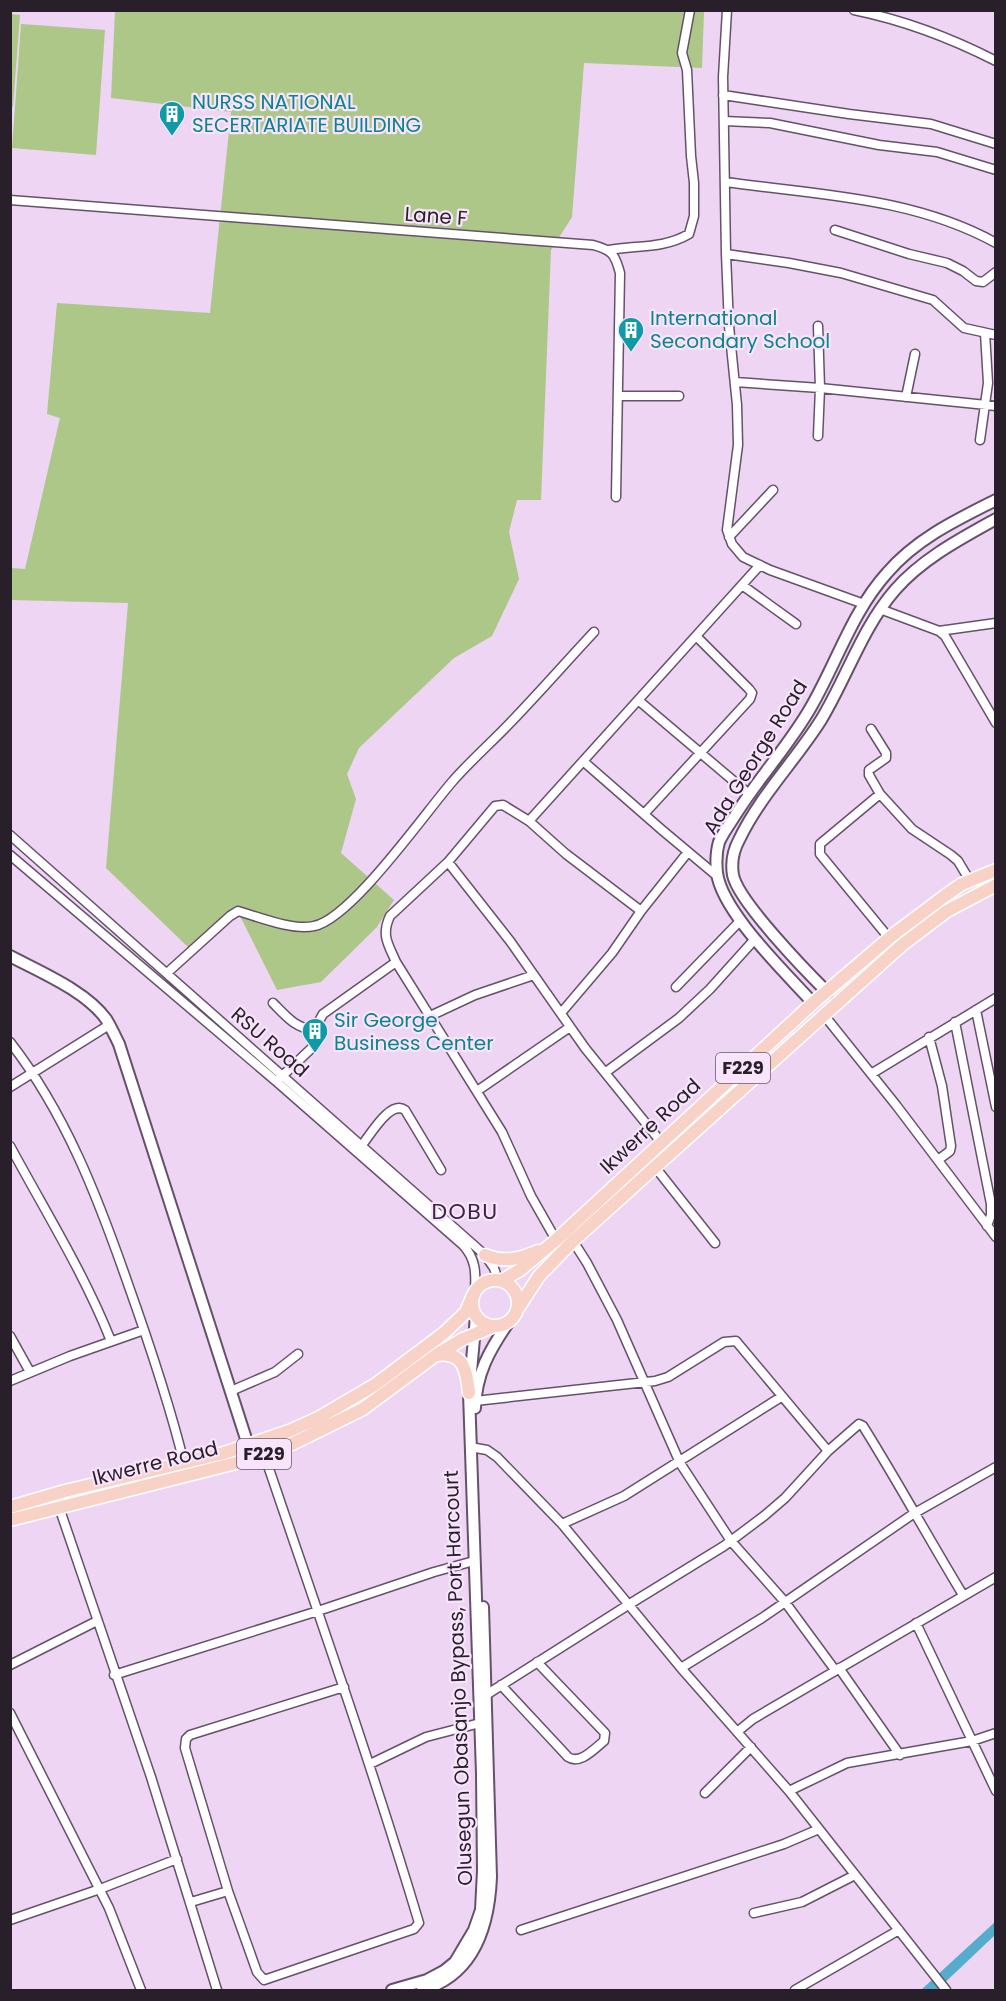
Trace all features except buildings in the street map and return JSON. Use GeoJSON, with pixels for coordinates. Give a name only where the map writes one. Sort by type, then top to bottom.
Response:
{"type":"FeatureCollection","features":[{"type":"Feature","properties":{"kind":"main road","name":"Ikwerre Road"},"geometry":{"type":"LineString","coordinates":[[500,1281],[520,1270],[553,1243],[813,1003],[889,938],[929,906],[970,881],[996,870]]}},
{"type":"Feature","properties":{"kind":"main road","name":"Ikwerre Road"},"geometry":{"type":"LineString","coordinates":[[517,1310],[539,1276],[573,1241],[902,945],[961,902],[995,888]]}},
{"type":"Feature","properties":{"kind":"main road"},"geometry":{"type":"LineString","coordinates":[[485,1255],[507,1260],[525,1256],[553,1243]]}},
{"type":"Feature","properties":{"kind":"main road","name":"F229"},"geometry":{"type":"LineString","coordinates":[[474,1293],[487,1281],[500,1281]]}},
{"type":"Feature","properties":{"kind":"main road"},"geometry":{"type":"LineString","coordinates":[[500,1281],[513,1289],[518,1303],[517,1310]]}},
{"type":"Feature","properties":{"kind":"main road","name":"Ikwerre Road"},"geometry":{"type":"LineString","coordinates":[[10,1507],[248,1445],[289,1431],[320,1417],[376,1384],[453,1326],[466,1312],[474,1293]]}},
{"type":"Feature","properties":{"kind":"main road"},"geometry":{"type":"LineString","coordinates":[[474,1293],[471,1302],[476,1317],[483,1324],[492,1327]]}},
{"type":"Feature","properties":{"kind":"main road","name":"F229"},"geometry":{"type":"LineString","coordinates":[[492,1327],[508,1323],[517,1310]]}},
{"type":"Feature","properties":{"kind":"main road","name":"Ikwerre Road"},"geometry":{"type":"LineString","coordinates":[[10,1520],[227,1466],[317,1433],[363,1409],[436,1355],[475,1333],[492,1327]]}},
{"type":"Feature","properties":{"kind":"main road"},"geometry":{"type":"LineString","coordinates":[[436,1355],[450,1355],[461,1361],[466,1371],[472,1397]]}},
{"type":"Feature","properties":{"kind":"street","name":"Lane F"},"geometry":{"type":"LineString","coordinates":[[10,200],[593,244],[609,249],[630,246],[652,247],[676,242],[689,234],[694,216],[687,70],[682,53],[690,10]]}},
{"type":"Feature","properties":{"kind":"street"},"geometry":{"type":"LineString","coordinates":[[727,10],[723,77],[726,254],[738,445],[727,530],[732,544],[743,557],[864,604]]}},
{"type":"Feature","properties":{"kind":"street"},"geometry":{"type":"LineString","coordinates":[[854,10],[932,32],[996,61]]}},
{"type":"Feature","properties":{"kind":"street"},"geometry":{"type":"LineString","coordinates":[[723,95],[931,124],[996,144]]}},
{"type":"Feature","properties":{"kind":"street"},"geometry":{"type":"LineString","coordinates":[[724,121],[770,123],[879,145],[937,152],[996,170]]}},
{"type":"Feature","properties":{"kind":"street"},"geometry":{"type":"LineString","coordinates":[[726,182],[877,202],[938,217],[996,243]]}},
{"type":"Feature","properties":{"kind":"street"},"geometry":{"type":"LineString","coordinates":[[835,230],[909,254],[947,263],[976,281],[983,282],[996,272]]}},
{"type":"Feature","properties":{"kind":"street"},"geometry":{"type":"LineString","coordinates":[[609,249],[617,261],[620,273],[616,497]]}},
{"type":"Feature","properties":{"kind":"street"},"geometry":{"type":"LineString","coordinates":[[726,254],[841,273],[933,300],[964,328],[996,335]]}},
{"type":"Feature","properties":{"kind":"street"},"geometry":{"type":"LineString","coordinates":[[818,326],[820,388],[818,436]]}},
{"type":"Feature","properties":{"kind":"street"},"geometry":{"type":"LineString","coordinates":[[980,440],[991,406],[986,333]]}},
{"type":"Feature","properties":{"kind":"street"},"geometry":{"type":"LineString","coordinates":[[906,397],[915,354]]}},
{"type":"Feature","properties":{"kind":"street"},"geometry":{"type":"LineString","coordinates":[[735,382],[820,388],[991,406]]}},
{"type":"Feature","properties":{"kind":"street"},"geometry":{"type":"LineString","coordinates":[[618,396],[679,396]]}},
{"type":"Feature","properties":{"kind":"street"},"geometry":{"type":"LineString","coordinates":[[729,537],[773,490]]}},
{"type":"Feature","properties":{"kind":"street","name":"Ada George Road"},"geometry":{"type":"LineString","coordinates":[[813,1003],[729,907],[717,876],[716,860],[719,843],[749,794],[811,708],[850,627],[886,573],[931,534],[996,500]]}},
{"type":"Feature","properties":{"kind":"street","name":"Ada George Road"},"geometry":{"type":"LineString","coordinates":[[827,992],[742,895],[733,875],[734,854],[748,822],[820,721],[880,609],[905,580],[940,551],[996,519]]}},
{"type":"Feature","properties":{"kind":"street"},"geometry":{"type":"LineString","coordinates":[[529,821],[760,565]]}},
{"type":"Feature","properties":{"kind":"street"},"geometry":{"type":"LineString","coordinates":[[742,585],[796,624]]}},
{"type":"Feature","properties":{"kind":"street"},"geometry":{"type":"LineString","coordinates":[[880,609],[939,631],[945,636],[996,723]]}},
{"type":"Feature","properties":{"kind":"street"},"geometry":{"type":"LineString","coordinates":[[939,631],[996,623]]}},
{"type":"Feature","properties":{"kind":"street"},"geometry":{"type":"LineString","coordinates":[[167,973],[238,911],[297,926],[314,926],[328,920],[357,895],[408,839],[453,781],[594,632]]}},
{"type":"Feature","properties":{"kind":"street"},"geometry":{"type":"LineString","coordinates":[[644,814],[750,699],[752,693],[696,636]]}},
{"type":"Feature","properties":{"kind":"street"},"geometry":{"type":"LineString","coordinates":[[638,700],[749,794]]}},
{"type":"Feature","properties":{"kind":"street"},"geometry":{"type":"LineString","coordinates":[[987,710],[996,704]]}},
{"type":"Feature","properties":{"kind":"street"},"geometry":{"type":"LineString","coordinates":[[871,729],[886,753],[886,758],[869,770],[869,775],[880,794],[912,829],[958,861],[970,881]]}},
{"type":"Feature","properties":{"kind":"street"},"geometry":{"type":"LineString","coordinates":[[583,760],[717,876]]}},
{"type":"Feature","properties":{"kind":"street"},"geometry":{"type":"LineString","coordinates":[[880,794],[820,844],[818,850],[889,938]]}},
{"type":"Feature","properties":{"kind":"street"},"geometry":{"type":"LineString","coordinates":[[553,1243],[502,1132],[396,962],[385,939],[385,927],[390,916],[448,862],[495,806],[503,805],[529,821],[566,854],[641,911]]}},
{"type":"Feature","properties":{"kind":"street","name":"RSU Road"},"geometry":{"type":"LineString","coordinates":[[10,835],[167,973],[280,1079],[464,1245],[476,1268],[474,1293]]}},
{"type":"Feature","properties":{"kind":"street"},"geometry":{"type":"LineString","coordinates":[[561,1013],[612,952],[688,852]]}},
{"type":"Feature","properties":{"kind":"street","name":"RSU Road"},"geometry":{"type":"LineString","coordinates":[[10,855],[362,1145],[485,1255],[500,1281]]}},
{"type":"Feature","properties":{"kind":"street"},"geometry":{"type":"LineString","coordinates":[[448,862],[510,941],[570,1027],[662,1142]]}},
{"type":"Feature","properties":{"kind":"street"},"geometry":{"type":"LineString","coordinates":[[676,987],[740,921]]}},
{"type":"Feature","properties":{"kind":"street"},"geometry":{"type":"LineString","coordinates":[[606,1072],[679,1018],[755,939]]}},
{"type":"Feature","properties":{"kind":"street"},"geometry":{"type":"LineString","coordinates":[[10,956],[54,979],[89,1002],[105,1018],[119,1044],[248,1445]]}},
{"type":"Feature","properties":{"kind":"street"},"geometry":{"type":"LineString","coordinates":[[280,1079],[316,1044],[314,1030],[323,1014],[396,962]]}},
{"type":"Feature","properties":{"kind":"street"},"geometry":{"type":"LineString","coordinates":[[430,1017],[475,995],[534,975]]}},
{"type":"Feature","properties":{"kind":"street"},"geometry":{"type":"LineString","coordinates":[[871,1074],[929,1037],[996,999]]}},
{"type":"Feature","properties":{"kind":"street"},"geometry":{"type":"LineString","coordinates":[[273,1003],[292,1023],[314,1030]]}},
{"type":"Feature","properties":{"kind":"street"},"geometry":{"type":"LineString","coordinates":[[976,1010],[996,1107]]}},
{"type":"Feature","properties":{"kind":"street"},"geometry":{"type":"LineString","coordinates":[[824,1015],[996,1237]]}},
{"type":"Feature","properties":{"kind":"street"},"geometry":{"type":"LineString","coordinates":[[955,1022],[991,1204],[991,1215],[987,1226]]}},
{"type":"Feature","properties":{"kind":"street"},"geometry":{"type":"LineString","coordinates":[[10,1087],[109,1025]]}},
{"type":"Feature","properties":{"kind":"street"},"geometry":{"type":"LineString","coordinates":[[477,1092],[570,1027]]}},
{"type":"Feature","properties":{"kind":"street"},"geometry":{"type":"LineString","coordinates":[[929,1037],[942,1086],[951,1146],[950,1151],[938,1160]]}},
{"type":"Feature","properties":{"kind":"street"},"geometry":{"type":"LineString","coordinates":[[10,1042],[34,1073],[63,1124],[90,1180],[144,1330],[173,1419],[184,1463]]}},
{"type":"Feature","properties":{"kind":"street"},"geometry":{"type":"LineString","coordinates":[[362,1145],[388,1112],[401,1107],[441,1170]]}},
{"type":"Feature","properties":{"kind":"street"},"geometry":{"type":"LineString","coordinates":[[10,1146],[50,1221],[78,1267],[111,1341]]}},
{"type":"Feature","properties":{"kind":"street"},"geometry":{"type":"LineString","coordinates":[[655,1167],[715,1243]]}},
{"type":"Feature","properties":{"kind":"street"},"geometry":{"type":"LineString","coordinates":[[573,1241],[617,1320],[680,1462],[731,1540],[785,1602],[900,1755]]}},
{"type":"Feature","properties":{"kind":"street","name":"Olusegun Obasanjo Bypass, Port Harcourt"},"geometry":{"type":"LineString","coordinates":[[392,1990],[427,1980],[455,1962],[474,1930],[481,1910],[483,1871],[474,1561],[472,1397],[476,1317]]}},
{"type":"Feature","properties":{"kind":"street","name":"Olusegun Obasanjo Bypass, Port Harcourt"},"geometry":{"type":"LineString","coordinates":[[472,1397],[482,1366],[508,1323]]}},
{"type":"Feature","properties":{"kind":"street"},"geometry":{"type":"LineString","coordinates":[[10,1381],[144,1330]]}},
{"type":"Feature","properties":{"kind":"street"},"geometry":{"type":"LineString","coordinates":[[10,1336],[30,1372]]}},
{"type":"Feature","properties":{"kind":"street"},"geometry":{"type":"LineString","coordinates":[[472,1397],[644,1383],[668,1377],[724,1342],[731,1340],[736,1341],[828,1451]]}},
{"type":"Feature","properties":{"kind":"street"},"geometry":{"type":"LineString","coordinates":[[231,1391],[275,1372],[298,1354]]}},
{"type":"Feature","properties":{"kind":"street"},"geometry":{"type":"LineString","coordinates":[[562,1524],[624,1496],[781,1397]]}},
{"type":"Feature","properties":{"kind":"street"},"geometry":{"type":"LineString","coordinates":[[486,1695],[731,1540],[785,1498],[828,1451],[859,1424],[863,1426],[898,1482],[913,1514],[963,1596]]}},
{"type":"Feature","properties":{"kind":"street"},"geometry":{"type":"LineString","coordinates":[[473,1447],[487,1450],[497,1457],[562,1524],[681,1668],[789,1791],[946,1990]]}},
{"type":"Feature","properties":{"kind":"street","name":"Olusegun Obasanjo Bypass, Port Harcourt"},"geometry":{"type":"LineString","coordinates":[[422,1990],[453,1976],[464,1965],[480,1935],[489,1907],[491,1877],[486,1695],[473,1447]]}},
{"type":"Feature","properties":{"kind":"street"},"geometry":{"type":"LineString","coordinates":[[264,1454],[344,1687],[370,1764],[419,1923],[417,1928],[264,1980],[257,1972],[228,1891],[185,1748],[186,1739],[190,1735],[344,1687]]}},
{"type":"Feature","properties":{"kind":"street"},"geometry":{"type":"LineString","coordinates":[[681,1668],[785,1602],[913,1514],[996,1467]]}},
{"type":"Feature","properties":{"kind":"street"},"geometry":{"type":"LineString","coordinates":[[59,1507],[177,1859],[217,1990]]}},
{"type":"Feature","properties":{"kind":"street"},"geometry":{"type":"LineString","coordinates":[[114,1675],[474,1561]]}},
{"type":"Feature","properties":{"kind":"street"},"geometry":{"type":"LineString","coordinates":[[737,1732],[753,1719],[996,1577]]}},
{"type":"Feature","properties":{"kind":"street"},"geometry":{"type":"LineString","coordinates":[[10,1665],[97,1621]]}},
{"type":"Feature","properties":{"kind":"street"},"geometry":{"type":"LineString","coordinates":[[916,1623],[996,1791]]}},
{"type":"Feature","properties":{"kind":"street"},"geometry":{"type":"LineString","coordinates":[[501,1685],[568,1757],[577,1760],[604,1742],[605,1733],[537,1662]]}},
{"type":"Feature","properties":{"kind":"street"},"geometry":{"type":"LineString","coordinates":[[10,1713],[109,1908],[141,1990]]}},
{"type":"Feature","properties":{"kind":"street"},"geometry":{"type":"LineString","coordinates":[[370,1764],[426,1737],[480,1723]]}},
{"type":"Feature","properties":{"kind":"street"},"geometry":{"type":"LineString","coordinates":[[789,1791],[847,1764],[972,1742],[996,1733]]}},
{"type":"Feature","properties":{"kind":"street"},"geometry":{"type":"LineString","coordinates":[[705,1793],[751,1748]]}},
{"type":"Feature","properties":{"kind":"street"},"geometry":{"type":"LineString","coordinates":[[521,1930],[784,1844],[819,1829]]}},
{"type":"Feature","properties":{"kind":"street"},"geometry":{"type":"LineString","coordinates":[[10,1920],[177,1859]]}},
{"type":"Feature","properties":{"kind":"street"},"geometry":{"type":"LineString","coordinates":[[754,1913],[802,1902],[855,1875]]}},
{"type":"Feature","properties":{"kind":"street"},"geometry":{"type":"LineString","coordinates":[[191,1902],[228,1891]]}},
{"type":"Feature","properties":{"kind":"street"},"geometry":{"type":"LineString","coordinates":[[795,1990],[899,1930]]}},
{"type":"Feature","properties":{"kind":"green space"},"geometry":{"type":"Polygon","coordinates":[[[115,11],[704,11],[702,68],[584,63],[572,217],[551,250],[541,500],[517,500],[509,532],[519,579],[492,636],[454,658],[359,748],[347,774],[356,799],[341,853],[394,900],[377,927],[321,982],[277,990],[235,906],[189,948],[106,868],[128,603],[11,600],[11,568],[25,569],[60,418],[47,414],[57,303],[210,313],[231,112],[111,98],[115,11]]]}},
{"type":"Feature","properties":{"kind":"green space"},"geometry":{"type":"Polygon","coordinates":[[[11,14],[20,15],[13,107],[10,106],[11,14]]]}},
{"type":"Feature","properties":{"kind":"green space"},"geometry":{"type":"Polygon","coordinates":[[[21,24],[105,30],[96,155],[12,148],[21,24]]]}},
{"type":"Feature","properties":{"kind":"water"},"geometry":{"type":"Polygon","coordinates":[[[995,1922],[995,1935],[937,1990],[921,1990],[995,1922]]]}},
{"type":"Feature","properties":{"kind":"place","name":"NURSS NATIONAL SECERTARIATE BUILDING"},"geometry":{"type":"Point","coordinates":[172,137]}},
{"type":"Feature","properties":{"kind":"place","name":"International Secondary School"},"geometry":{"type":"Point","coordinates":[631,353]}},
{"type":"Feature","properties":{"kind":"place","name":"Sir George Business Center"},"geometry":{"type":"Point","coordinates":[315,1054]}},
{"type":"Feature","properties":{"kind":"district","name":"DOBU"},"geometry":{"type":"Point","coordinates":[465,1211]}}]}
